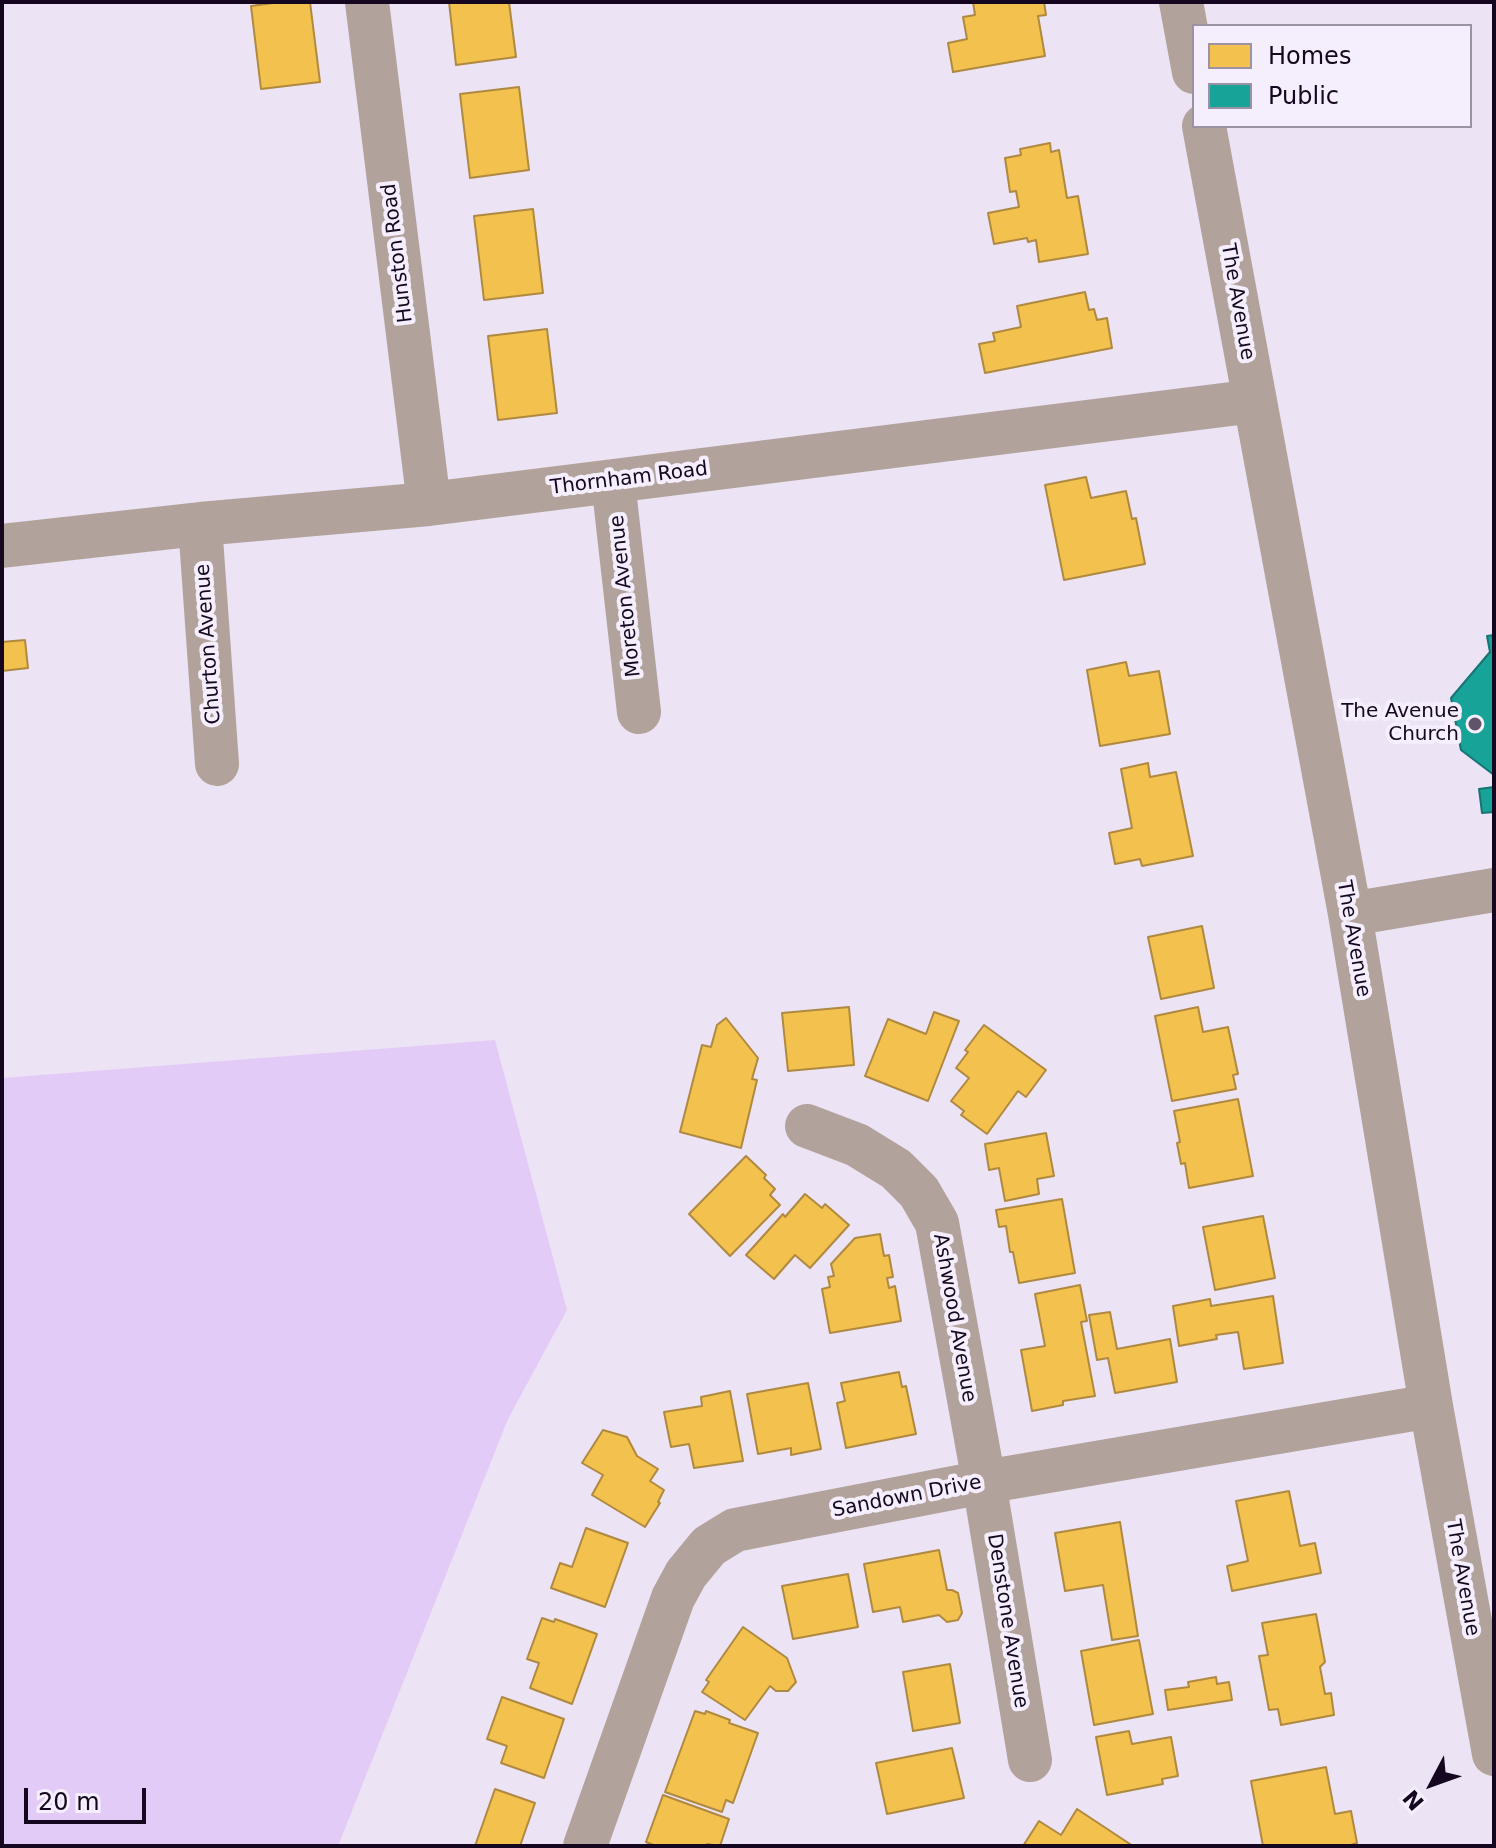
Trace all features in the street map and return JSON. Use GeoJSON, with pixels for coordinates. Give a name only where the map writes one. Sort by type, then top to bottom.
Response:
{"type":"FeatureCollection","features":[{"type":"Feature","properties":{"kind":"street","name":"Hunston Road"},"geometry":{"type":"LineString","coordinates":[[367,2],[429,504]]}},
{"type":"Feature","properties":{"kind":"street"},"geometry":{"type":"LineString","coordinates":[[1181,2],[1192,61]]}},
{"type":"Feature","properties":{"kind":"street","name":"The Avenue"},"geometry":{"type":"LineString","coordinates":[[1204,128],[1350,914],[1431,1406],[1494,1754]]}},
{"type":"Feature","properties":{"kind":"street","name":"Thornham Road"},"geometry":{"type":"LineString","coordinates":[[2,546],[200,524],[429,504],[1255,401]]}},
{"type":"Feature","properties":{"kind":"street","name":"Moreton Avenue"},"geometry":{"type":"LineString","coordinates":[[613,481],[639,712]]}},
{"type":"Feature","properties":{"kind":"street","name":"Churton Avenue"},"geometry":{"type":"LineString","coordinates":[[200,524],[217,764]]}},
{"type":"Feature","properties":{"kind":"street"},"geometry":{"type":"LineString","coordinates":[[1350,914],[1494,890]]}},
{"type":"Feature","properties":{"kind":"street","name":"Ashwood Avenue"},"geometry":{"type":"LineString","coordinates":[[807,1126],[857,1145],[896,1169],[919,1192],[937,1223],[984,1482]]}},
{"type":"Feature","properties":{"kind":"street","name":"Sandown Drive"},"geometry":{"type":"LineString","coordinates":[[585,1846],[673,1598],[686,1574],[709,1546],[735,1530],[984,1482],[1431,1406]]}},
{"type":"Feature","properties":{"kind":"street","name":"Denstone Avenue"},"geometry":{"type":"LineString","coordinates":[[984,1482],[1030,1760]]}},
{"type":"Feature","properties":{"kind":"shaded area"},"geometry":{"type":"Polygon","coordinates":[[[495,1040],[567,1310],[508,1419],[338,1846],[2,1846],[2,1078],[495,1040]]]}},
{"type":"Feature","properties":{"kind":"building: Homes"},"geometry":{"type":"Polygon","coordinates":[[[310,2],[320,82],[261,89],[251,6],[310,2]]]}},
{"type":"Feature","properties":{"kind":"building: Homes"},"geometry":{"type":"Polygon","coordinates":[[[449,2],[509,2],[516,57],[456,65],[449,2]]]}},
{"type":"Feature","properties":{"kind":"building: Homes"},"geometry":{"type":"Polygon","coordinates":[[[973,2],[1044,2],[1046,15],[1038,16],[1045,56],[953,72],[948,43],[967,39],[963,17],[975,15],[973,2]]]}},
{"type":"Feature","properties":{"kind":"building: Homes"},"geometry":{"type":"Polygon","coordinates":[[[519,87],[529,170],[470,178],[460,94],[519,87]]]}},
{"type":"Feature","properties":{"kind":"building: Homes"},"geometry":{"type":"Polygon","coordinates":[[[1050,143],[1051,152],[1059,150],[1067,198],[1078,196],[1088,254],[1039,262],[1036,240],[1028,242],[1027,238],[994,244],[988,213],[1019,207],[1016,191],[1010,192],[1005,158],[1021,155],[1020,149],[1050,143]]]}},
{"type":"Feature","properties":{"kind":"building: Homes"},"geometry":{"type":"Polygon","coordinates":[[[533,209],[543,293],[484,300],[474,216],[533,209]]]}},
{"type":"Feature","properties":{"kind":"building: Homes"},"geometry":{"type":"Polygon","coordinates":[[[1085,292],[1089,310],[1094,309],[1097,320],[1107,318],[1112,348],[985,373],[979,344],[995,341],[993,333],[1021,327],[1017,306],[1085,292]]]}},
{"type":"Feature","properties":{"kind":"building: Homes"},"geometry":{"type":"Polygon","coordinates":[[[547,329],[557,413],[498,420],[488,336],[547,329]]]}},
{"type":"Feature","properties":{"kind":"building: Homes"},"geometry":{"type":"Polygon","coordinates":[[[1086,477],[1091,498],[1126,491],[1132,519],[1136,518],[1145,564],[1064,580],[1045,485],[1086,477]]]}},
{"type":"Feature","properties":{"kind":"building: Homes"},"geometry":{"type":"Polygon","coordinates":[[[25,640],[28,668],[2,671],[2,642],[25,640]]]}},
{"type":"Feature","properties":{"kind":"building: Homes"},"geometry":{"type":"Polygon","coordinates":[[[1126,662],[1129,676],[1159,671],[1170,734],[1100,746],[1087,670],[1126,662]]]}},
{"type":"Feature","properties":{"kind":"building: Homes"},"geometry":{"type":"Polygon","coordinates":[[[1148,763],[1150,777],[1176,772],[1193,856],[1142,866],[1140,859],[1115,864],[1109,833],[1132,828],[1121,769],[1148,763]]]}},
{"type":"Feature","properties":{"kind":"building: Homes"},"geometry":{"type":"Polygon","coordinates":[[[1202,926],[1214,988],[1161,999],[1148,937],[1202,926]]]}},
{"type":"Feature","properties":{"kind":"building: Homes"},"geometry":{"type":"Polygon","coordinates":[[[849,1007],[854,1065],[788,1071],[782,1013],[849,1007]]]}},
{"type":"Feature","properties":{"kind":"building: Homes"},"geometry":{"type":"Polygon","coordinates":[[[1198,1007],[1203,1032],[1228,1027],[1238,1074],[1233,1075],[1236,1089],[1172,1101],[1155,1016],[1198,1007]]]}},
{"type":"Feature","properties":{"kind":"building: Homes"},"geometry":{"type":"Polygon","coordinates":[[[934,1012],[959,1021],[928,1101],[865,1076],[888,1019],[926,1034],[934,1012]]]}},
{"type":"Feature","properties":{"kind":"building: Homes"},"geometry":{"type":"Polygon","coordinates":[[[726,1018],[758,1058],[752,1079],[757,1080],[741,1148],[680,1132],[702,1045],[711,1047],[717,1025],[726,1018]]]}},
{"type":"Feature","properties":{"kind":"building: Homes"},"geometry":{"type":"Polygon","coordinates":[[[984,1025],[1046,1070],[1026,1097],[1018,1091],[987,1134],[961,1115],[964,1111],[951,1101],[969,1078],[956,1068],[984,1025]]]}},
{"type":"Feature","properties":{"kind":"building: Homes"},"geometry":{"type":"Polygon","coordinates":[[[1238,1099],[1253,1176],[1189,1188],[1185,1163],[1181,1164],[1174,1111],[1238,1099]]]}},
{"type":"Feature","properties":{"kind":"building: Homes"},"geometry":{"type":"Polygon","coordinates":[[[1046,1133],[1054,1176],[1037,1179],[1039,1194],[1005,1201],[999,1168],[989,1170],[985,1144],[1046,1133]]]}},
{"type":"Feature","properties":{"kind":"building: Homes"},"geometry":{"type":"Polygon","coordinates":[[[746,1156],[766,1175],[764,1178],[775,1189],[770,1195],[780,1205],[730,1256],[689,1214],[746,1156]]]}},
{"type":"Feature","properties":{"kind":"building: Homes"},"geometry":{"type":"Polygon","coordinates":[[[805,1194],[822,1208],[825,1204],[849,1225],[810,1268],[795,1255],[774,1279],[746,1255],[805,1194]]]}},
{"type":"Feature","properties":{"kind":"building: Homes"},"geometry":{"type":"Polygon","coordinates":[[[1062,1199],[1075,1273],[1019,1283],[1006,1226],[999,1227],[996,1210],[1062,1199]]]}},
{"type":"Feature","properties":{"kind":"building: Homes"},"geometry":{"type":"Polygon","coordinates":[[[1263,1216],[1275,1278],[1215,1290],[1203,1227],[1263,1216]]]}},
{"type":"Feature","properties":{"kind":"building: Homes"},"geometry":{"type":"Polygon","coordinates":[[[880,1234],[884,1256],[889,1255],[893,1277],[887,1278],[889,1288],[895,1286],[901,1321],[830,1333],[822,1289],[830,1287],[828,1277],[834,1276],[831,1264],[855,1238],[880,1234]]]}},
{"type":"Feature","properties":{"kind":"building: Homes"},"geometry":{"type":"Polygon","coordinates":[[[1080,1285],[1087,1321],[1081,1322],[1095,1396],[1063,1401],[1063,1405],[1032,1411],[1021,1350],[1045,1346],[1035,1294],[1080,1285]]]}},
{"type":"Feature","properties":{"kind":"building: Homes"},"geometry":{"type":"Polygon","coordinates":[[[1273,1296],[1283,1363],[1244,1369],[1238,1332],[1179,1346],[1173,1306],[1210,1299],[1211,1306],[1273,1296]]]}},
{"type":"Feature","properties":{"kind":"building: Homes"},"geometry":{"type":"Polygon","coordinates":[[[1110,1312],[1117,1349],[1170,1339],[1177,1382],[1115,1393],[1108,1358],[1097,1360],[1089,1315],[1110,1312]]]}},
{"type":"Feature","properties":{"kind":"building: Homes"},"geometry":{"type":"Polygon","coordinates":[[[899,1372],[902,1387],[906,1386],[916,1434],[846,1448],[837,1403],[845,1401],[841,1383],[899,1372]]]}},
{"type":"Feature","properties":{"kind":"building: Homes"},"geometry":{"type":"Polygon","coordinates":[[[808,1383],[821,1449],[791,1455],[791,1448],[758,1454],[747,1394],[808,1383]]]}},
{"type":"Feature","properties":{"kind":"building: Homes"},"geometry":{"type":"Polygon","coordinates":[[[730,1391],[743,1461],[694,1468],[689,1444],[671,1447],[664,1412],[702,1406],[701,1397],[730,1391]]]}},
{"type":"Feature","properties":{"kind":"building: Homes"},"geometry":{"type":"Polygon","coordinates":[[[603,1430],[627,1437],[637,1456],[658,1469],[650,1481],[664,1490],[645,1527],[592,1495],[603,1475],[582,1463],[603,1430]]]}},
{"type":"Feature","properties":{"kind":"building: Homes"},"geometry":{"type":"Polygon","coordinates":[[[1289,1491],[1300,1546],[1315,1543],[1321,1573],[1232,1591],[1227,1566],[1248,1561],[1236,1501],[1289,1491]]]}},
{"type":"Feature","properties":{"kind":"building: Homes"},"geometry":{"type":"Polygon","coordinates":[[[1120,1522],[1138,1636],[1112,1640],[1103,1585],[1065,1591],[1055,1533],[1120,1522]]]}},
{"type":"Feature","properties":{"kind":"building: Homes"},"geometry":{"type":"Polygon","coordinates":[[[586,1528],[628,1543],[605,1607],[551,1588],[560,1563],[572,1567],[586,1528]]]}},
{"type":"Feature","properties":{"kind":"building: Homes"},"geometry":{"type":"Polygon","coordinates":[[[939,1550],[947,1590],[958,1593],[962,1613],[958,1620],[947,1622],[939,1615],[903,1622],[900,1607],[873,1612],[864,1564],[939,1550]]]}},
{"type":"Feature","properties":{"kind":"building: Homes"},"geometry":{"type":"Polygon","coordinates":[[[848,1574],[858,1627],[793,1639],[782,1586],[848,1574]]]}},
{"type":"Feature","properties":{"kind":"building: Homes"},"geometry":{"type":"Polygon","coordinates":[[[1316,1614],[1325,1662],[1320,1667],[1325,1694],[1331,1693],[1334,1715],[1281,1725],[1278,1709],[1269,1710],[1259,1656],[1268,1655],[1262,1623],[1316,1614]]]}},
{"type":"Feature","properties":{"kind":"building: Homes"},"geometry":{"type":"Polygon","coordinates":[[[542,1618],[554,1622],[555,1619],[597,1634],[572,1704],[530,1688],[539,1663],[527,1659],[542,1618]]]}},
{"type":"Feature","properties":{"kind":"building: Homes"},"geometry":{"type":"Polygon","coordinates":[[[743,1627],[787,1658],[796,1682],[788,1691],[776,1691],[770,1686],[745,1720],[702,1692],[709,1682],[706,1680],[743,1627]]]}},
{"type":"Feature","properties":{"kind":"building: Homes"},"geometry":{"type":"Polygon","coordinates":[[[1139,1640],[1153,1714],[1094,1725],[1081,1651],[1139,1640]]]}},
{"type":"Feature","properties":{"kind":"building: Homes"},"geometry":{"type":"Polygon","coordinates":[[[950,1664],[960,1723],[913,1731],[903,1672],[950,1664]]]}},
{"type":"Feature","properties":{"kind":"building: Homes"},"geometry":{"type":"Polygon","coordinates":[[[1216,1677],[1217,1684],[1229,1682],[1232,1700],[1168,1710],[1165,1690],[1189,1687],[1188,1682],[1216,1677]]]}},
{"type":"Feature","properties":{"kind":"building: Homes"},"geometry":{"type":"Polygon","coordinates":[[[502,1697],[564,1719],[544,1778],[501,1763],[507,1746],[487,1739],[502,1697]]]}},
{"type":"Feature","properties":{"kind":"building: Homes"},"geometry":{"type":"Polygon","coordinates":[[[695,1711],[705,1714],[706,1711],[758,1733],[733,1803],[726,1800],[722,1812],[665,1792],[695,1711]]]}},
{"type":"Feature","properties":{"kind":"building: Homes"},"geometry":{"type":"Polygon","coordinates":[[[1129,1731],[1132,1744],[1171,1737],[1178,1776],[1162,1779],[1163,1784],[1107,1795],[1096,1737],[1129,1731]]]}},
{"type":"Feature","properties":{"kind":"building: Homes"},"geometry":{"type":"Polygon","coordinates":[[[952,1748],[964,1798],[887,1814],[876,1763],[952,1748]]]}},
{"type":"Feature","properties":{"kind":"building: Homes"},"geometry":{"type":"Polygon","coordinates":[[[1326,1767],[1335,1814],[1351,1811],[1357,1843],[1348,1846],[1263,1846],[1251,1781],[1326,1767]]]}},
{"type":"Feature","properties":{"kind":"building: Homes"},"geometry":{"type":"Polygon","coordinates":[[[495,1789],[535,1803],[520,1846],[475,1846],[495,1789]]]}},
{"type":"Feature","properties":{"kind":"building: Homes"},"geometry":{"type":"Polygon","coordinates":[[[663,1795],[729,1819],[720,1846],[656,1846],[646,1842],[663,1795]]]}},
{"type":"Feature","properties":{"kind":"building: Homes"},"geometry":{"type":"Polygon","coordinates":[[[1077,1809],[1133,1846],[1023,1846],[1039,1821],[1061,1835],[1077,1809]]]}},
{"type":"Feature","properties":{"kind":"building: Public","name":"The Avenue Church"},"geometry":{"type":"Polygon","coordinates":[[[1494,635],[1494,775],[1461,750],[1451,698],[1490,652],[1487,636],[1494,635]]]}},
{"type":"Feature","properties":{"kind":"building: Public","name":"The Avenue Church"},"geometry":{"type":"Polygon","coordinates":[[[1494,787],[1494,812],[1482,813],[1479,789],[1494,787]]]}},
{"type":"Feature","properties":{"kind":"place","name":"The Avenue Church"},"geometry":{"type":"Point","coordinates":[1475,724]}}]}
